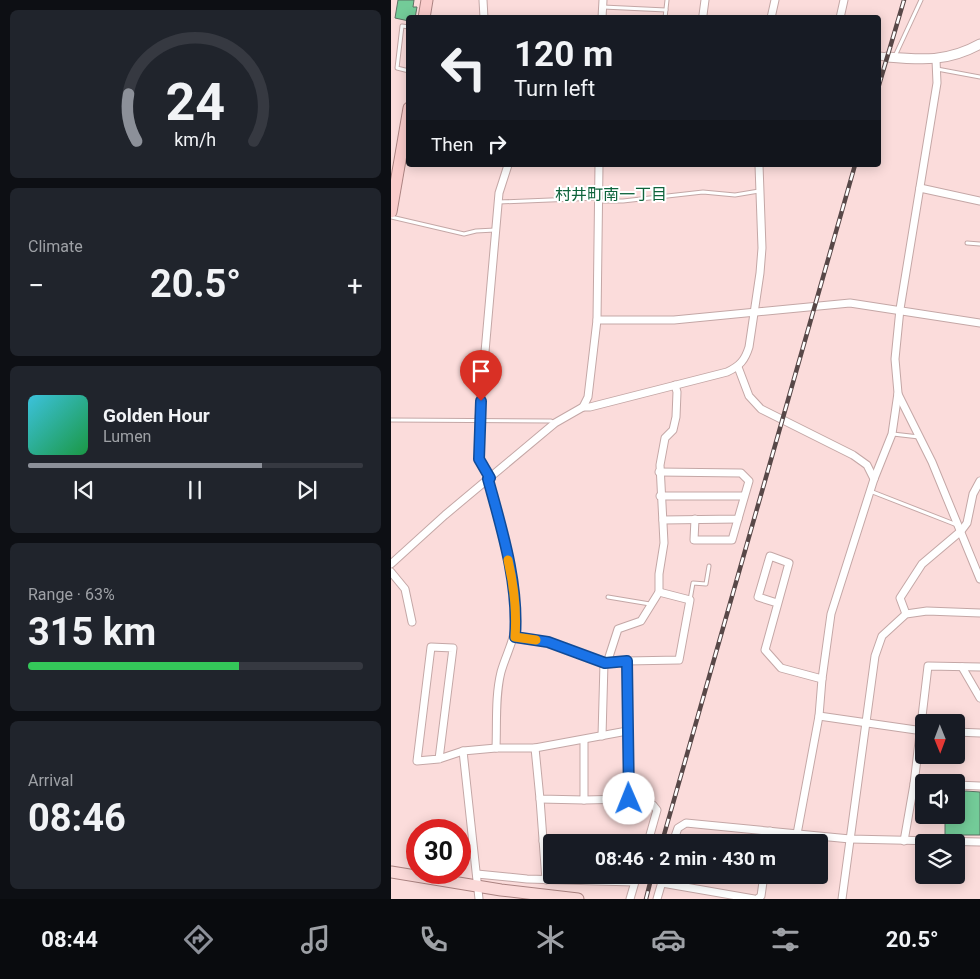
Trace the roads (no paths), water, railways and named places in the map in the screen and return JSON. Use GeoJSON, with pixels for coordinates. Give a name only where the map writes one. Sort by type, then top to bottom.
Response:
{"type":"FeatureCollection","features":[{"type":"Feature","properties":{"kind":"highway"},"geometry":{"type":"LineString","coordinates":[[424,15],[427,0]]}},
{"type":"Feature","properties":{"kind":"highway"},"geometry":{"type":"LineString","coordinates":[[391,212],[394,179],[406,140]]}},
{"type":"Feature","properties":{"kind":"main road"},"geometry":{"type":"LineString","coordinates":[[391,872],[578,899]]}},
{"type":"Feature","properties":{"kind":"street"},"geometry":{"type":"LineString","coordinates":[[483,0],[484,15]]}},
{"type":"Feature","properties":{"kind":"street"},"geometry":{"type":"LineString","coordinates":[[703,15],[705,0]]}},
{"type":"Feature","properties":{"kind":"street"},"geometry":{"type":"LineString","coordinates":[[772,15],[775,0]]}},
{"type":"Feature","properties":{"kind":"street"},"geometry":{"type":"LineString","coordinates":[[840,15],[844,0]]}},
{"type":"Feature","properties":{"kind":"street"},"geometry":{"type":"LineString","coordinates":[[886,57],[937,64],[980,44]]}},
{"type":"Feature","properties":{"kind":"street"},"geometry":{"type":"LineString","coordinates":[[675,834],[677,828],[686,823],[797,834],[819,716],[831,614],[874,479],[892,434],[898,393],[895,359],[900,309],[937,83],[937,64]]}},
{"type":"Feature","properties":{"kind":"street"},"geometry":{"type":"LineString","coordinates":[[496,748],[498,690],[501,671],[515,637],[516,619],[514,588],[489,478],[479,459],[479,420],[499,192],[507,167]]}},
{"type":"Feature","properties":{"kind":"street"},"geometry":{"type":"LineString","coordinates":[[583,407],[591,384],[597,320],[599,167]]}},
{"type":"Feature","properties":{"kind":"street"},"geometry":{"type":"LineString","coordinates":[[391,564],[555,423],[583,407],[590,407],[738,367],[745,358],[749,347],[761,256],[759,167]]}},
{"type":"Feature","properties":{"kind":"street"},"geometry":{"type":"LineString","coordinates":[[920,188],[980,201]]}},
{"type":"Feature","properties":{"kind":"street"},"geometry":{"type":"LineString","coordinates":[[597,320],[674,320],[850,303],[900,309],[980,323]]}},
{"type":"Feature","properties":{"kind":"street"},"geometry":{"type":"LineString","coordinates":[[738,367],[749,396],[761,409],[853,455],[867,465],[874,479]]}},
{"type":"Feature","properties":{"kind":"street"},"geometry":{"type":"LineString","coordinates":[[602,736],[606,663],[618,629],[641,621],[659,592],[659,574],[664,543],[659,472],[665,438],[673,430],[676,418],[677,392],[675,385]]}},
{"type":"Feature","properties":{"kind":"street"},"geometry":{"type":"LineString","coordinates":[[898,393],[978,568],[980,579]]}},
{"type":"Feature","properties":{"kind":"street"},"geometry":{"type":"LineString","coordinates":[[659,472],[741,473],[749,481],[732,540],[694,540],[695,519]]}},
{"type":"Feature","properties":{"kind":"street"},"geometry":{"type":"LineString","coordinates":[[906,614],[900,598],[921,564],[967,523],[973,494],[980,481]]}},
{"type":"Feature","properties":{"kind":"street"},"geometry":{"type":"LineString","coordinates":[[661,496],[744,496]]}},
{"type":"Feature","properties":{"kind":"street"},"geometry":{"type":"LineString","coordinates":[[663,520],[738,519]]}},
{"type":"Feature","properties":{"kind":"street"},"geometry":{"type":"LineString","coordinates":[[777,603],[758,597],[770,556],[789,563],[765,650],[781,668],[822,679]]}},
{"type":"Feature","properties":{"kind":"street"},"geometry":{"type":"LineString","coordinates":[[391,572],[405,589],[412,622]]}},
{"type":"Feature","properties":{"kind":"street"},"geometry":{"type":"LineString","coordinates":[[515,637],[548,642],[606,663],[679,660],[690,600],[659,592]]}},
{"type":"Feature","properties":{"kind":"street"},"geometry":{"type":"LineString","coordinates":[[842,899],[875,656],[882,636],[906,614],[927,611],[980,613]]}},
{"type":"Feature","properties":{"kind":"street"},"geometry":{"type":"LineString","coordinates":[[439,759],[453,648],[431,647],[417,761],[439,759],[463,751],[496,748],[535,748],[627,731]]}},
{"type":"Feature","properties":{"kind":"street"},"geometry":{"type":"LineString","coordinates":[[627,661],[629,799]]}},
{"type":"Feature","properties":{"kind":"street"},"geometry":{"type":"LineString","coordinates":[[924,714],[928,666],[980,667]]}},
{"type":"Feature","properties":{"kind":"street"},"geometry":{"type":"LineString","coordinates":[[962,667],[980,698]]}},
{"type":"Feature","properties":{"kind":"street"},"geometry":{"type":"LineString","coordinates":[[819,716],[915,730]]}},
{"type":"Feature","properties":{"kind":"street"},"geometry":{"type":"LineString","coordinates":[[965,732],[980,733]]}},
{"type":"Feature","properties":{"kind":"street"},"geometry":{"type":"LineString","coordinates":[[584,740],[584,800]]}},
{"type":"Feature","properties":{"kind":"street"},"geometry":{"type":"LineString","coordinates":[[535,748],[543,841]]}},
{"type":"Feature","properties":{"kind":"street"},"geometry":{"type":"LineString","coordinates":[[463,751],[479,899]]}},
{"type":"Feature","properties":{"kind":"street"},"geometry":{"type":"LineString","coordinates":[[904,841],[916,764]]}},
{"type":"Feature","properties":{"kind":"street"},"geometry":{"type":"LineString","coordinates":[[965,785],[980,786]]}},
{"type":"Feature","properties":{"kind":"street"},"geometry":{"type":"LineString","coordinates":[[540,799],[629,799],[653,805],[657,810],[650,834]]}},
{"type":"Feature","properties":{"kind":"street"},"geometry":{"type":"LineString","coordinates":[[828,837],[904,841],[980,842]]}},
{"type":"Feature","properties":{"kind":"street"},"geometry":{"type":"LineString","coordinates":[[477,874],[543,880]]}},
{"type":"Feature","properties":{"kind":"street"},"geometry":{"type":"LineString","coordinates":[[630,899],[634,884]]}},
{"type":"Feature","properties":{"kind":"street"},"geometry":{"type":"LineString","coordinates":[[657,899],[661,884]]}},
{"type":"Feature","properties":{"kind":"street"},"geometry":{"type":"LineString","coordinates":[[667,884],[755,899],[761,896],[763,884]]}},
{"type":"Feature","properties":{"kind":"lane"},"geometry":{"type":"LineString","coordinates":[[665,15],[667,0]]}},
{"type":"Feature","properties":{"kind":"lane"},"geometry":{"type":"LineString","coordinates":[[886,57],[911,24],[921,0]]}},
{"type":"Feature","properties":{"kind":"lane"},"geometry":{"type":"LineString","coordinates":[[603,3],[666,10]]}},
{"type":"Feature","properties":{"kind":"lane"},"geometry":{"type":"LineString","coordinates":[[406,27],[402,26],[397,68],[406,70]]}},
{"type":"Feature","properties":{"kind":"lane"},"geometry":{"type":"LineString","coordinates":[[937,64],[980,77]]}},
{"type":"Feature","properties":{"kind":"lane"},"geometry":{"type":"LineString","coordinates":[[498,202],[599,199],[623,201],[703,192],[735,195],[760,191]]}},
{"type":"Feature","properties":{"kind":"lane"},"geometry":{"type":"LineString","coordinates":[[391,217],[464,234],[476,231],[497,230]]}},
{"type":"Feature","properties":{"kind":"lane"},"geometry":{"type":"LineString","coordinates":[[967,243],[980,244]]}},
{"type":"Feature","properties":{"kind":"lane"},"geometry":{"type":"LineString","coordinates":[[391,420],[551,421],[555,423]]}},
{"type":"Feature","properties":{"kind":"lane"},"geometry":{"type":"LineString","coordinates":[[892,434],[919,437]]}},
{"type":"Feature","properties":{"kind":"lane"},"geometry":{"type":"LineString","coordinates":[[870,491],[960,529]]}},
{"type":"Feature","properties":{"kind":"lane"},"geometry":{"type":"LineString","coordinates":[[690,600],[693,583],[706,584],[709,566]]}},
{"type":"Feature","properties":{"kind":"lane"},"geometry":{"type":"LineString","coordinates":[[608,597],[650,604]]}},
{"type":"Feature","properties":{"kind":"railway"},"geometry":{"type":"LineString","coordinates":[[881,78],[904,0]]}},
{"type":"Feature","properties":{"kind":"railway"},"geometry":{"type":"LineString","coordinates":[[664,834],[854,167]]}},
{"type":"Feature","properties":{"kind":"railway"},"geometry":{"type":"LineString","coordinates":[[646,899],[650,884]]}},
{"type":"Feature","properties":{"kind":"district","name":"村井町南一丁目"},"geometry":{"type":"Point","coordinates":[611,194]}}]}
